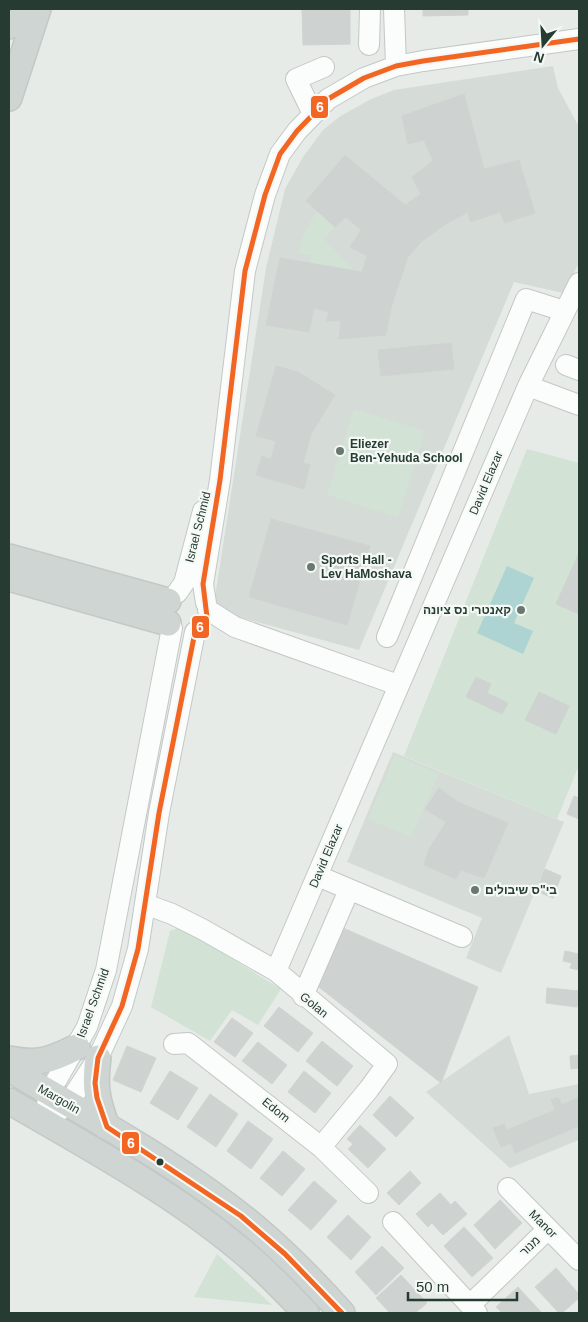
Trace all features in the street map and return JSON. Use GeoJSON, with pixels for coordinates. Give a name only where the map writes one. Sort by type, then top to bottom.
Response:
{"type":"FeatureCollection","features":[{"type":"Feature","properties":{"kind":"main road"},"geometry":{"type":"LineString","coordinates":[[9,26],[14,9]]}},
{"type":"Feature","properties":{"kind":"main road"},"geometry":{"type":"LineString","coordinates":[[9,98],[38,9]]}},
{"type":"Feature","properties":{"kind":"main road"},"geometry":{"type":"LineString","coordinates":[[9,557],[171,611]]}},
{"type":"Feature","properties":{"kind":"main road"},"geometry":{"type":"LineString","coordinates":[[9,578],[171,611]]}},
{"type":"Feature","properties":{"kind":"main road"},"geometry":{"type":"LineString","coordinates":[[9,1060],[30,1063],[87,1052],[97,1098],[107,1127]]}},
{"type":"Feature","properties":{"kind":"main road","name":"Margolin"},"geometry":{"type":"LineString","coordinates":[[9,1070],[107,1127],[213,1196],[255,1227],[306,1274],[342,1313]]}},
{"type":"Feature","properties":{"kind":"main road"},"geometry":{"type":"LineString","coordinates":[[9,1101],[155,1189],[220,1234],[254,1261],[306,1313]]}},
{"type":"Feature","properties":{"kind":"street"},"geometry":{"type":"LineString","coordinates":[[369,44],[370,9]]}},
{"type":"Feature","properties":{"kind":"street"},"geometry":{"type":"LineString","coordinates":[[394,9],[396,66]]}},
{"type":"Feature","properties":{"kind":"street","name":"Israel Schmid"},"geometry":{"type":"LineString","coordinates":[[44,1122],[87,1052],[122,1006],[138,949],[159,813],[203,617],[203,584],[220,480],[245,271],[265,195],[280,154],[313,114],[345,87],[396,66],[579,39]]}},
{"type":"Feature","properties":{"kind":"street"},"geometry":{"type":"LineString","coordinates":[[313,114],[296,79],[324,67]]}},
{"type":"Feature","properties":{"kind":"street","name":"David Elazar"},"geometry":{"type":"LineString","coordinates":[[276,971],[528,386],[579,282]]}},
{"type":"Feature","properties":{"kind":"street"},"geometry":{"type":"LineString","coordinates":[[387,637],[526,299],[564,311]]}},
{"type":"Feature","properties":{"kind":"street","name":"Israel Schmid"},"geometry":{"type":"LineString","coordinates":[[87,1052],[87,1026],[106,970],[171,611],[184,583],[200,523],[232,369]]}},
{"type":"Feature","properties":{"kind":"street"},"geometry":{"type":"LineString","coordinates":[[528,386],[579,405]]}},
{"type":"Feature","properties":{"kind":"street"},"geometry":{"type":"LineString","coordinates":[[427,540],[455,554]]}},
{"type":"Feature","properties":{"kind":"street"},"geometry":{"type":"LineString","coordinates":[[190,591],[202,598],[203,617],[183,633],[171,611],[190,591]]}},
{"type":"Feature","properties":{"kind":"street"},"geometry":{"type":"LineString","coordinates":[[203,617],[398,686]]}},
{"type":"Feature","properties":{"kind":"street"},"geometry":{"type":"LineString","coordinates":[[318,876],[462,937]]}},
{"type":"Feature","properties":{"kind":"street"},"geometry":{"type":"LineString","coordinates":[[303,996],[349,890]]}},
{"type":"Feature","properties":{"kind":"street","name":"Golan"},"geometry":{"type":"LineString","coordinates":[[145,904],[172,914],[202,929],[276,971],[303,996],[387,1064],[321,1147]]}},
{"type":"Feature","properties":{"kind":"street","name":"Edom"},"geometry":{"type":"LineString","coordinates":[[174,1044],[188,1043],[321,1147],[368,1193]]}},
{"type":"Feature","properties":{"kind":"street","name":"Manor"},"geometry":{"type":"LineString","coordinates":[[508,1188],[579,1260]]}},
{"type":"Feature","properties":{"kind":"street"},"geometry":{"type":"LineString","coordinates":[[393,1222],[473,1309]]}},
{"type":"Feature","properties":{"kind":"street","name":"מנור"},"geometry":{"type":"LineString","coordinates":[[473,1309],[548,1229]]}},
{"type":"Feature","properties":{"kind":"shaded area","name":"Eliezer Ben-Yehuda School"},"geometry":{"type":"Polygon","coordinates":[[[553,66],[558,88],[579,127],[579,263],[563,293],[514,282],[359,650],[213,610],[266,268],[285,189],[303,157],[323,130],[339,117],[369,100],[394,90],[553,66]]]}},
{"type":"Feature","properties":{"kind":"shaded area","name":"בי\"ס שיבולים"},"geometry":{"type":"Polygon","coordinates":[[[393,752],[564,822],[501,973],[466,958],[482,918],[347,862],[393,752]]]}},
{"type":"Feature","properties":{"kind":"shaded area"},"geometry":{"type":"Polygon","coordinates":[[[509,1035],[529,1094],[579,1084],[579,1140],[510,1168],[426,1092],[509,1035]]]}},
{"type":"Feature","properties":{"kind":"green space"},"geometry":{"type":"Polygon","coordinates":[[[317,210],[335,227],[324,239],[355,271],[310,263],[311,255],[299,254],[303,237],[317,210]]]}},
{"type":"Feature","properties":{"kind":"green space"},"geometry":{"type":"Polygon","coordinates":[[[354,409],[425,431],[398,517],[327,495],[354,409]]]}},
{"type":"Feature","properties":{"kind":"green space","name":"קאנטרי נס ציונה"},"geometry":{"type":"Polygon","coordinates":[[[527,449],[579,463],[579,765],[557,819],[404,756],[527,449]]]}},
{"type":"Feature","properties":{"kind":"green space"},"geometry":{"type":"Polygon","coordinates":[[[395,755],[438,774],[411,837],[368,819],[395,755]]]}},
{"type":"Feature","properties":{"kind":"green space"},"geometry":{"type":"Polygon","coordinates":[[[178,928],[190,933],[281,989],[258,1025],[232,1010],[210,1041],[151,1007],[170,931],[178,928]]]}},
{"type":"Feature","properties":{"kind":"green space"},"geometry":{"type":"Polygon","coordinates":[[[217,1254],[272,1305],[194,1297],[217,1254]]]}},
{"type":"Feature","properties":{"kind":"water"},"geometry":{"type":"Polygon","coordinates":[[[507,566],[534,578],[514,623],[533,631],[523,654],[477,633],[507,566]]]}},
{"type":"Feature","properties":{"kind":"building"},"geometry":{"type":"Polygon","coordinates":[[[302,9],[350,9],[350,44],[303,45],[302,9]]]}},
{"type":"Feature","properties":{"kind":"building"},"geometry":{"type":"Polygon","coordinates":[[[423,9],[468,9],[468,15],[423,16],[423,9]]]}},
{"type":"Feature","properties":{"kind":"building"},"geometry":{"type":"Polygon","coordinates":[[[464,94],[484,169],[519,160],[535,213],[505,223],[500,212],[470,222],[468,212],[444,225],[421,242],[408,257],[392,304],[386,335],[339,339],[341,321],[326,321],[329,312],[314,308],[309,332],[266,325],[280,258],[362,272],[367,256],[350,247],[361,230],[346,217],[335,227],[306,201],[345,155],[405,205],[421,194],[412,177],[433,161],[424,140],[408,144],[402,116],[464,94]]]}},
{"type":"Feature","properties":{"kind":"building"},"geometry":{"type":"Polygon","coordinates":[[[451,343],[454,369],[381,376],[378,350],[451,343]]]}},
{"type":"Feature","properties":{"kind":"building"},"geometry":{"type":"Polygon","coordinates":[[[276,366],[298,372],[335,395],[311,434],[303,463],[310,465],[304,489],[256,475],[262,456],[271,459],[276,441],[256,436],[276,366]]]}},
{"type":"Feature","properties":{"kind":"building","name":"Sports Hall - Lev HaMoshava"},"geometry":{"type":"Polygon","coordinates":[[[271,519],[370,546],[347,625],[249,597],[271,519]]]}},
{"type":"Feature","properties":{"kind":"building"},"geometry":{"type":"Polygon","coordinates":[[[579,553],[579,614],[556,604],[579,553]]]}},
{"type":"Feature","properties":{"kind":"building"},"geometry":{"type":"Polygon","coordinates":[[[476,677],[491,684],[487,693],[508,703],[502,714],[466,697],[476,677]]]}},
{"type":"Feature","properties":{"kind":"building"},"geometry":{"type":"Polygon","coordinates":[[[539,692],[569,706],[556,734],[525,720],[539,692]]]}},
{"type":"Feature","properties":{"kind":"building"},"geometry":{"type":"Polygon","coordinates":[[[439,788],[458,802],[508,823],[484,878],[460,870],[456,879],[424,865],[428,851],[446,822],[425,809],[439,788]]]}},
{"type":"Feature","properties":{"kind":"building"},"geometry":{"type":"Polygon","coordinates":[[[574,796],[579,798],[579,819],[567,814],[574,796]]]}},
{"type":"Feature","properties":{"kind":"building"},"geometry":{"type":"Polygon","coordinates":[[[545,869],[561,876],[553,898],[536,891],[545,869]]]}},
{"type":"Feature","properties":{"kind":"building"},"geometry":{"type":"Polygon","coordinates":[[[343,928],[478,987],[441,1083],[319,987],[343,928]]]}},
{"type":"Feature","properties":{"kind":"building"},"geometry":{"type":"Polygon","coordinates":[[[565,951],[579,954],[579,970],[570,968],[572,963],[563,961],[565,951]]]}},
{"type":"Feature","properties":{"kind":"building"},"geometry":{"type":"Polygon","coordinates":[[[547,988],[579,991],[577,1007],[546,1003],[547,988]]]}},
{"type":"Feature","properties":{"kind":"building"},"geometry":{"type":"Polygon","coordinates":[[[279,1007],[313,1033],[298,1052],[264,1026],[279,1007]]]}},
{"type":"Feature","properties":{"kind":"building"},"geometry":{"type":"Polygon","coordinates":[[[232,1018],[253,1033],[235,1057],[214,1042],[232,1018]]]}},
{"type":"Feature","properties":{"kind":"building"},"geometry":{"type":"Polygon","coordinates":[[[322,1041],[353,1066],[337,1086],[306,1061],[322,1041]]]}},
{"type":"Feature","properties":{"kind":"building"},"geometry":{"type":"Polygon","coordinates":[[[258,1042],[287,1065],[272,1084],[242,1061],[258,1042]]]}},
{"type":"Feature","properties":{"kind":"building"},"geometry":{"type":"Polygon","coordinates":[[[127,1046],[156,1058],[141,1092],[113,1080],[127,1046]]]}},
{"type":"Feature","properties":{"kind":"building"},"geometry":{"type":"Polygon","coordinates":[[[579,1055],[579,1068],[571,1069],[570,1056],[579,1055]]]}},
{"type":"Feature","properties":{"kind":"building"},"geometry":{"type":"Polygon","coordinates":[[[170,1071],[198,1088],[178,1120],[150,1103],[170,1071]]]}},
{"type":"Feature","properties":{"kind":"building"},"geometry":{"type":"Polygon","coordinates":[[[304,1071],[331,1093],[315,1113],[288,1092],[304,1071]]]}},
{"type":"Feature","properties":{"kind":"building"},"geometry":{"type":"Polygon","coordinates":[[[210,1094],[238,1114],[216,1147],[187,1127],[210,1094]]]}},
{"type":"Feature","properties":{"kind":"building"},"geometry":{"type":"Polygon","coordinates":[[[390,1096],[414,1118],[396,1137],[373,1115],[390,1096]]]}},
{"type":"Feature","properties":{"kind":"building"},"geometry":{"type":"Polygon","coordinates":[[[558,1097],[562,1105],[579,1097],[579,1126],[515,1153],[511,1143],[501,1147],[493,1128],[504,1124],[507,1130],[555,1110],[551,1100],[558,1097]]]}},
{"type":"Feature","properties":{"kind":"building"},"geometry":{"type":"Polygon","coordinates":[[[248,1121],[273,1139],[251,1169],[227,1151],[248,1121]]]}},
{"type":"Feature","properties":{"kind":"building"},"geometry":{"type":"Polygon","coordinates":[[[360,1125],[386,1149],[368,1168],[348,1149],[353,1144],[347,1139],[360,1125]]]}},
{"type":"Feature","properties":{"kind":"building"},"geometry":{"type":"Polygon","coordinates":[[[283,1151],[305,1169],[282,1196],[260,1178],[283,1151]]]}},
{"type":"Feature","properties":{"kind":"building"},"geometry":{"type":"Polygon","coordinates":[[[410,1171],[421,1183],[399,1205],[387,1193],[410,1171]]]}},
{"type":"Feature","properties":{"kind":"building"},"geometry":{"type":"Polygon","coordinates":[[[314,1181],[337,1201],[311,1230],[288,1210],[314,1181]]]}},
{"type":"Feature","properties":{"kind":"building"},"geometry":{"type":"Polygon","coordinates":[[[440,1193],[451,1205],[455,1201],[467,1214],[443,1235],[432,1223],[428,1227],[416,1214],[440,1193]]]}},
{"type":"Feature","properties":{"kind":"building"},"geometry":{"type":"Polygon","coordinates":[[[500,1200],[522,1223],[495,1249],[474,1225],[500,1200]]]}},
{"type":"Feature","properties":{"kind":"building"},"geometry":{"type":"Polygon","coordinates":[[[348,1215],[371,1237],[351,1260],[327,1237],[348,1215]]]}},
{"type":"Feature","properties":{"kind":"building"},"geometry":{"type":"Polygon","coordinates":[[[464,1227],[493,1258],[472,1277],[444,1246],[464,1227]]]}},
{"type":"Feature","properties":{"kind":"building"},"geometry":{"type":"Polygon","coordinates":[[[382,1246],[404,1268],[376,1295],[355,1272],[382,1246]]]}},
{"type":"Feature","properties":{"kind":"building"},"geometry":{"type":"Polygon","coordinates":[[[556,1268],[579,1294],[579,1298],[562,1313],[559,1313],[535,1287],[556,1268]]]}},
{"type":"Feature","properties":{"kind":"building"},"geometry":{"type":"Polygon","coordinates":[[[401,1275],[427,1303],[415,1313],[390,1313],[376,1298],[401,1275]]]}},
{"type":"Feature","properties":{"kind":"building"},"geometry":{"type":"Polygon","coordinates":[[[518,1287],[542,1313],[502,1313],[496,1307],[518,1287]]]}},
{"type":"Feature","properties":{"kind":"transit line","name":"6"},"geometry":{"type":"LineString","coordinates":[[342,1313],[285,1254],[241,1216],[107,1127],[97,1098],[95,1083],[98,1058],[122,1006],[138,949],[159,813],[195,632],[204,624],[207,617],[203,584],[220,480],[245,271],[265,195],[280,154],[297,131],[328,99],[364,78],[396,66],[423,61],[579,39]]}},
{"type":"Feature","properties":{"kind":"place","name":"Eliezer Ben-Yehuda School"},"geometry":{"type":"Point","coordinates":[340,451]}},
{"type":"Feature","properties":{"kind":"place","name":"Sports Hall - Lev HaMoshava"},"geometry":{"type":"Point","coordinates":[311,567]}},
{"type":"Feature","properties":{"kind":"place","name":"קאנטרי נס ציונה"},"geometry":{"type":"Point","coordinates":[521,610]}},
{"type":"Feature","properties":{"kind":"place","name":"בי\"ס שיבולים"},"geometry":{"type":"Point","coordinates":[475,890]}}]}
